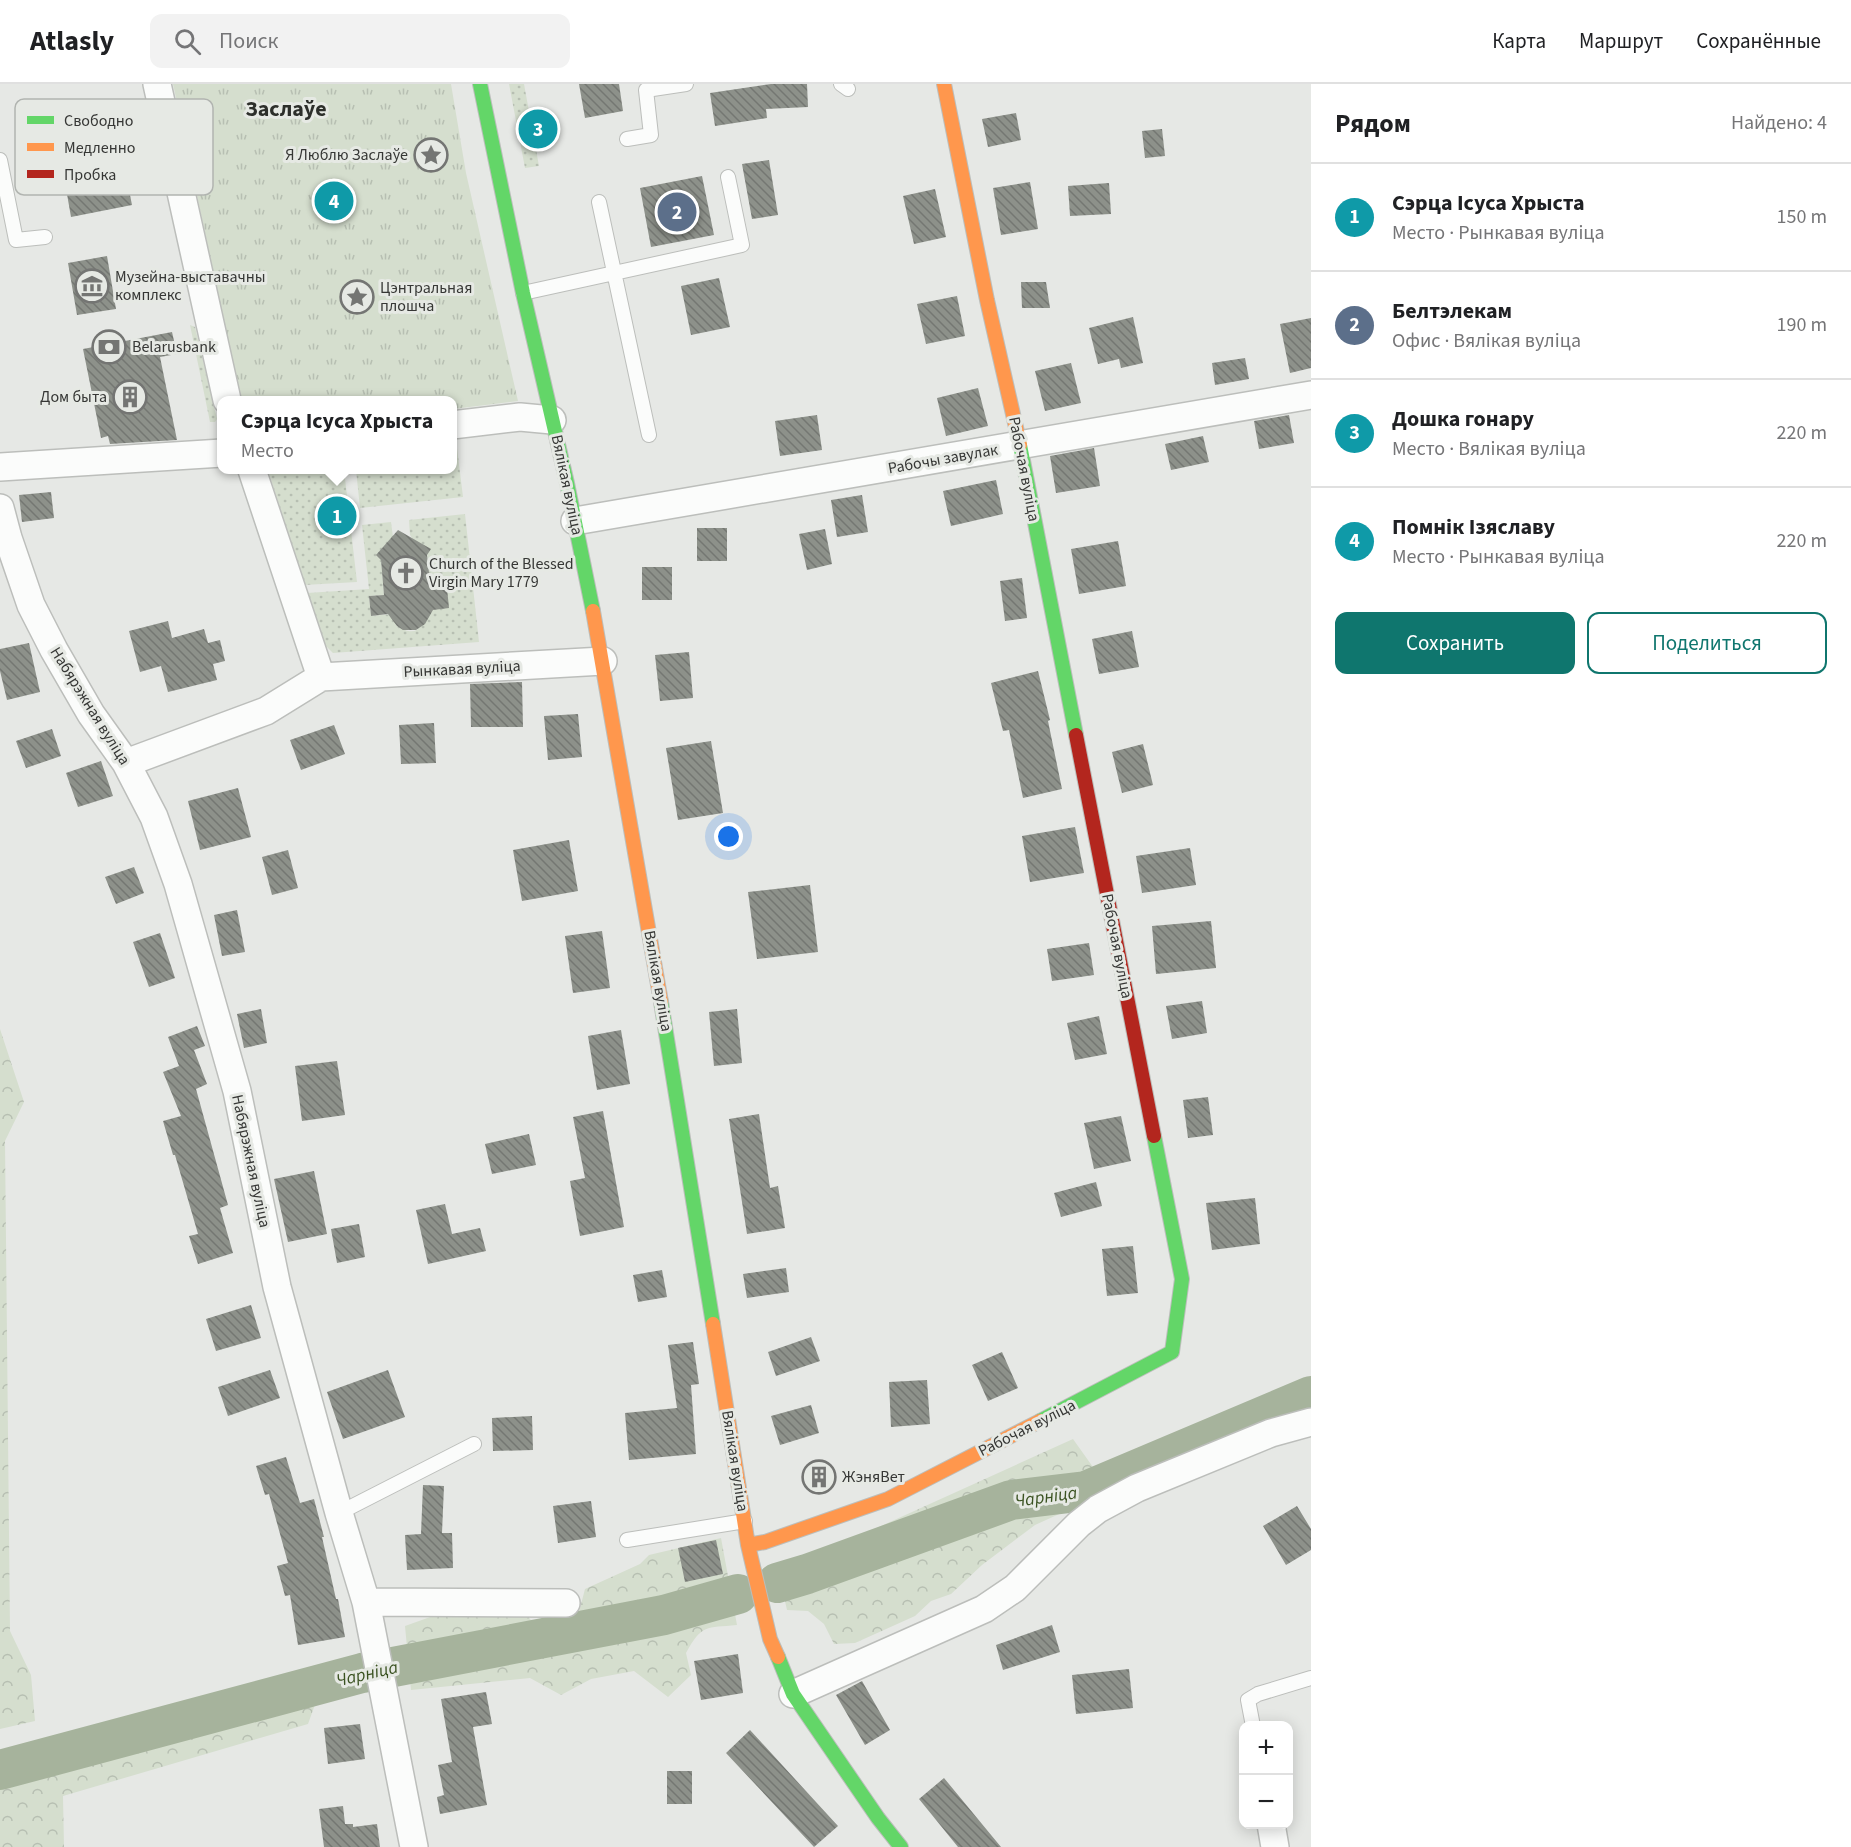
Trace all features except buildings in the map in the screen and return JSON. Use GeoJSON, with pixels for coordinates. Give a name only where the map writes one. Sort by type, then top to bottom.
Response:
{"type":"FeatureCollection","features":[{"type":"Feature","properties":{"kind":"main road","name":"Вялікая вуліца"},"geometry":{"type":"LineString","coordinates":[[480,84],[523,293],[575,521],[603,661],[675,1084],[748,1545],[770,1639],[793,1694],[878,1818],[901,1847]]}},
{"type":"Feature","properties":{"kind":"main road","name":"Рабочая вуліца"},"geometry":{"type":"LineString","coordinates":[[748,1545],[765,1542],[888,1499],[1172,1352],[1182,1279],[1020,446],[987,300],[944,84]]}},
{"type":"Feature","properties":{"kind":"street"},"geometry":{"type":"LineString","coordinates":[[157,84],[160,99]]}},
{"type":"Feature","properties":{"kind":"street"},"geometry":{"type":"LineString","coordinates":[[182,195],[226,396]]}},
{"type":"Feature","properties":{"kind":"street","name":"Рабочы завулак"},"geometry":{"type":"LineString","coordinates":[[575,521],[1311,395]]}},
{"type":"Feature","properties":{"kind":"street"},"geometry":{"type":"LineString","coordinates":[[457,425],[520,417],[552,420]]}},
{"type":"Feature","properties":{"kind":"street"},"geometry":{"type":"LineString","coordinates":[[0,467],[217,453]]}},
{"type":"Feature","properties":{"kind":"street"},"geometry":{"type":"LineString","coordinates":[[253,474],[321,677]]}},
{"type":"Feature","properties":{"kind":"street","name":"Набярэжная вуліца"},"geometry":{"type":"LineString","coordinates":[[0,508],[31,605],[91,714],[126,763],[158,828],[178,884],[237,1091],[277,1287],[366,1602],[414,1847]]}},
{"type":"Feature","properties":{"kind":"street","name":"Рынкавая вуліца"},"geometry":{"type":"LineString","coordinates":[[126,763],[266,711],[321,677],[603,661]]}},
{"type":"Feature","properties":{"kind":"street"},"geometry":{"type":"LineString","coordinates":[[793,1694],[984,1609],[1015,1588],[1079,1524],[1098,1509],[1137,1488],[1261,1437],[1311,1422]]}},
{"type":"Feature","properties":{"kind":"street"},"geometry":{"type":"LineString","coordinates":[[366,1602],[566,1603]]}},
{"type":"Feature","properties":{"kind":"street"},"geometry":{"type":"LineString","coordinates":[[1272,1829],[1275,1847]]}},
{"type":"Feature","properties":{"kind":"lane"},"geometry":{"type":"LineString","coordinates":[[627,139],[651,135],[645,90],[687,84]]}},
{"type":"Feature","properties":{"kind":"lane"},"geometry":{"type":"LineString","coordinates":[[0,160],[16,240],[45,237]]}},
{"type":"Feature","properties":{"kind":"lane"},"geometry":{"type":"LineString","coordinates":[[523,293],[742,245],[728,177]]}},
{"type":"Feature","properties":{"kind":"lane"},"geometry":{"type":"LineString","coordinates":[[599,202],[649,435]]}},
{"type":"Feature","properties":{"kind":"lane"},"geometry":{"type":"LineString","coordinates":[[339,1513],[474,1444]]}},
{"type":"Feature","properties":{"kind":"lane"},"geometry":{"type":"LineString","coordinates":[[627,1540],[745,1521]]}},
{"type":"Feature","properties":{"kind":"lane"},"geometry":{"type":"LineString","coordinates":[[1252,1721],[1248,1700],[1258,1694],[1311,1678]]}},
{"type":"Feature","properties":{"kind":"green space","name":"Цэнтральная плошча"},"geometry":{"type":"Polygon","coordinates":[[[173,84],[451,84],[466,173],[518,401],[457,409],[457,396],[240,396],[197,195],[213,195],[213,99],[176,99],[173,84]]]}},
{"type":"Feature","properties":{"kind":"green space"},"geometry":{"type":"Polygon","coordinates":[[[509,84],[524,84],[539,166],[525,168],[509,84]]]}},
{"type":"Feature","properties":{"kind":"green space"},"geometry":{"type":"Polygon","coordinates":[[[190,325],[195,327],[217,419],[215,422],[210,422],[190,325]]]}},
{"type":"Feature","properties":{"kind":"green space"},"geometry":{"type":"Polygon","coordinates":[[[457,448],[463,497],[360,508],[356,474],[457,474],[457,448]]]}},
{"type":"Feature","properties":{"kind":"green space"},"geometry":{"type":"Polygon","coordinates":[[[269,474],[344,474],[357,582],[304,585],[269,474]]]}},
{"type":"Feature","properties":{"kind":"green space"},"geometry":{"type":"Polygon","coordinates":[[[465,514],[479,642],[333,653],[323,643],[307,593],[369,589],[362,525],[391,522],[393,537],[377,556],[381,558],[384,595],[369,596],[371,616],[392,614],[397,626],[404,630],[414,631],[421,626],[447,588],[431,590],[427,553],[430,549],[426,547],[420,550],[410,535],[409,520],[465,514]]]}},
{"type":"Feature","properties":{"kind":"green space"},"geometry":{"type":"Polygon","coordinates":[[[0,1029],[24,1102],[5,1141],[10,1631],[31,1675],[35,1721],[0,1729],[0,1029]]]}},
{"type":"Feature","properties":{"kind":"green space"},"geometry":{"type":"Polygon","coordinates":[[[1073,1439],[1110,1491],[1035,1525],[982,1565],[951,1594],[931,1601],[915,1616],[855,1643],[834,1644],[824,1624],[808,1611],[787,1610],[777,1566],[870,1531],[1073,1439]]]}},
{"type":"Feature","properties":{"kind":"green space"},"geometry":{"type":"Polygon","coordinates":[[[721,1538],[737,1625],[706,1629],[696,1637],[686,1653],[691,1675],[668,1697],[634,1671],[591,1679],[561,1695],[530,1678],[411,1690],[405,1626],[433,1616],[504,1607],[526,1612],[533,1624],[579,1612],[585,1589],[640,1564],[649,1555],[721,1538]]]}},
{"type":"Feature","properties":{"kind":"green space"},"geometry":{"type":"Polygon","coordinates":[[[317,1699],[308,1724],[63,1796],[64,1847],[0,1847],[0,1787],[64,1773],[317,1699]]]}},
{"type":"Feature","properties":{"kind":"waterway","name":"Чарніца"},"geometry":{"type":"LineString","coordinates":[[777,1583],[1011,1500],[1086,1491],[1311,1396]]}},
{"type":"Feature","properties":{"kind":"waterway","name":"Чарніца"},"geometry":{"type":"LineString","coordinates":[[0,1770],[362,1673],[664,1615],[738,1594]]}},
{"type":"Feature","properties":{"kind":"traffic: fast"},"geometry":{"type":"LineString","coordinates":[[480,84],[593,611]]}},
{"type":"Feature","properties":{"kind":"traffic: fast"},"geometry":{"type":"LineString","coordinates":[[1020,445],[1076,735]]}},
{"type":"Feature","properties":{"kind":"traffic: fast"},"geometry":{"type":"LineString","coordinates":[[661,1002],[713,1324]]}},
{"type":"Feature","properties":{"kind":"traffic: fast"},"geometry":{"type":"LineString","coordinates":[[1040,1421],[1172,1352],[1182,1279],[1154,1136]]}},
{"type":"Feature","properties":{"kind":"traffic: fast"},"geometry":{"type":"LineString","coordinates":[[778,1657],[793,1694],[878,1818],[901,1847]]}},
{"type":"Feature","properties":{"kind":"traffic: slow"},"geometry":{"type":"LineString","coordinates":[[944,84],[987,300],[1020,445]]}},
{"type":"Feature","properties":{"kind":"traffic: slow"},"geometry":{"type":"LineString","coordinates":[[593,611],[661,1002]]}},
{"type":"Feature","properties":{"kind":"traffic: slow"},"geometry":{"type":"LineString","coordinates":[[713,1324],[748,1545],[770,1639],[778,1657]]}},
{"type":"Feature","properties":{"kind":"traffic: slow"},"geometry":{"type":"LineString","coordinates":[[748,1545],[765,1542],[888,1499],[1040,1421]]}},
{"type":"Feature","properties":{"kind":"traffic: jam"},"geometry":{"type":"LineString","coordinates":[[1076,735],[1154,1136]]}},
{"type":"Feature","properties":{"kind":"place","name":"Дошка гонару"},"geometry":{"type":"Point","coordinates":[538,129]}},
{"type":"Feature","properties":{"kind":"place","name":"Я Люблю Заслаўе"},"geometry":{"type":"Point","coordinates":[431,155]}},
{"type":"Feature","properties":{"kind":"place","name":"Помнік Ізяславу"},"geometry":{"type":"Point","coordinates":[334,201]}},
{"type":"Feature","properties":{"kind":"place","name":"Белтэлекам"},"geometry":{"type":"Point","coordinates":[677,212]}},
{"type":"Feature","properties":{"kind":"place","name":"Музейна-выставачны комплекс"},"geometry":{"type":"Point","coordinates":[92,286]}},
{"type":"Feature","properties":{"kind":"place","name":"Цэнтральная плошча"},"geometry":{"type":"Point","coordinates":[357,297]}},
{"type":"Feature","properties":{"kind":"place","name":"Belarusbank"},"geometry":{"type":"Point","coordinates":[109,347]}},
{"type":"Feature","properties":{"kind":"place","name":"Дом быта"},"geometry":{"type":"Point","coordinates":[130,397]}},
{"type":"Feature","properties":{"kind":"place","name":"Сэрца Ісуса Хрыста"},"geometry":{"type":"Point","coordinates":[337,516]}},
{"type":"Feature","properties":{"kind":"place","name":"Church of the Blessed Virgin Mary 1779"},"geometry":{"type":"Point","coordinates":[406,573]}},
{"type":"Feature","properties":{"kind":"place","name":"ЖэняВет"},"geometry":{"type":"Point","coordinates":[819,1477]}},
{"type":"Feature","properties":{"kind":"district","name":"Заслаўе"},"geometry":{"type":"Point","coordinates":[286,109]}}]}
